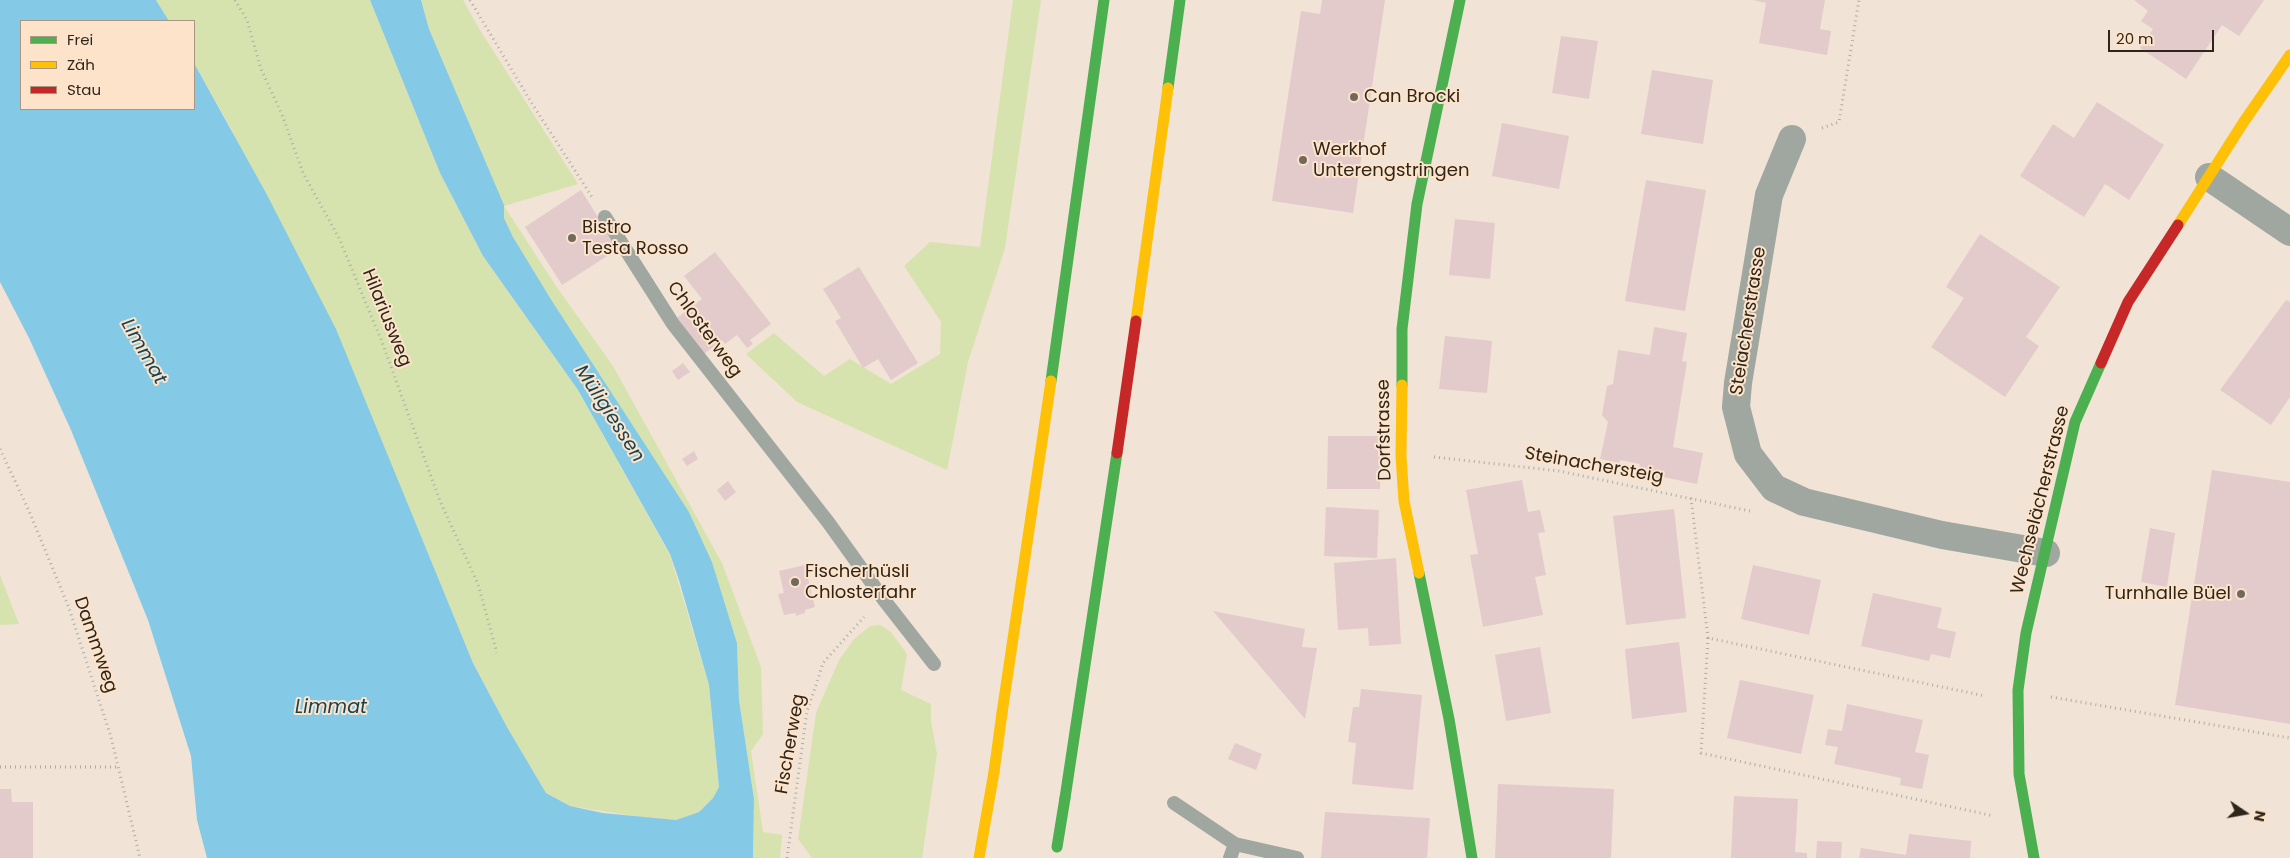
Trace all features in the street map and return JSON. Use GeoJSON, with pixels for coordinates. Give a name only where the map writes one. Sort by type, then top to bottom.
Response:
{"type":"FeatureCollection","features":[{"type":"Feature","properties":{"kind":"main road"},"geometry":{"type":"LineString","coordinates":[[979,858],[994,772],[1048,405],[1104,0]]}},
{"type":"Feature","properties":{"kind":"main road"},"geometry":{"type":"LineString","coordinates":[[1056,853],[1066,798],[1123,416],[1180,0]]}},
{"type":"Feature","properties":{"kind":"main road","name":"Dorfstrasse"},"geometry":{"type":"LineString","coordinates":[[1460,0],[1417,204],[1402,329],[1400,456],[1404,501],[1449,719],[1472,858]]}},
{"type":"Feature","properties":{"kind":"main road","name":"Wechselächerstrasse"},"geometry":{"type":"LineString","coordinates":[[2034,858],[2030,824],[2019,774],[2018,690],[2026,633],[2075,422],[2128,302],[2208,177],[2290,55]]}},
{"type":"Feature","properties":{"kind":"street","name":"Steiacherstrasse"},"geometry":{"type":"LineString","coordinates":[[1792,139],[1769,195],[1738,382],[1736,407],[1748,454],[1774,488],[1804,502],[1942,535],[2046,553]]}},
{"type":"Feature","properties":{"kind":"street"},"geometry":{"type":"LineString","coordinates":[[2208,177],[2290,232]]}},
{"type":"Feature","properties":{"kind":"lane","name":"Chlosterweg"},"geometry":{"type":"LineString","coordinates":[[605,218],[673,324],[828,522],[884,600],[934,664]]}},
{"type":"Feature","properties":{"kind":"lane"},"geometry":{"type":"LineString","coordinates":[[1174,803],[1235,844],[1297,858]]}},
{"type":"Feature","properties":{"kind":"lane"},"geometry":{"type":"LineString","coordinates":[[1230,858],[1235,844]]}},
{"type":"Feature","properties":{"kind":"path","name":"Hilariusweg"},"geometry":{"type":"LineString","coordinates":[[235,0],[247,20],[261,69],[283,117],[303,173],[339,238],[382,342],[440,501],[478,584],[497,653]]}},
{"type":"Feature","properties":{"kind":"path"},"geometry":{"type":"LineString","coordinates":[[470,0],[531,102],[605,218]]}},
{"type":"Feature","properties":{"kind":"path"},"geometry":{"type":"LineString","coordinates":[[1792,139],[1839,122],[1859,0]]}},
{"type":"Feature","properties":{"kind":"path","name":"Dammweg"},"geometry":{"type":"LineString","coordinates":[[0,448],[69,608],[111,737],[140,858]]}},
{"type":"Feature","properties":{"kind":"path","name":"Steinachersteig"},"geometry":{"type":"LineString","coordinates":[[1428,456],[1560,471],[1754,512]]}},
{"type":"Feature","properties":{"kind":"path"},"geometry":{"type":"LineString","coordinates":[[1691,498],[1708,638],[1701,753],[2030,824]]}},
{"type":"Feature","properties":{"kind":"path","name":"Fischerweg"},"geometry":{"type":"LineString","coordinates":[[787,858],[807,711],[823,663],[858,623],[884,600]]}},
{"type":"Feature","properties":{"kind":"path"},"geometry":{"type":"LineString","coordinates":[[1708,638],[2018,703]]}},
{"type":"Feature","properties":{"kind":"path"},"geometry":{"type":"LineString","coordinates":[[2018,690],[2138,713],[2290,738]]}},
{"type":"Feature","properties":{"kind":"path"},"geometry":{"type":"LineString","coordinates":[[0,767],[118,767]]}},
{"type":"Feature","properties":{"kind":"green space"},"geometry":{"type":"Polygon","coordinates":[[[156,0],[370,0],[440,173],[483,256],[578,390],[670,555],[709,685],[719,787],[713,798],[699,812],[676,820],[641,817],[570,806],[546,793],[507,727],[473,663],[410,510],[229,125],[195,65],[195,20],[168,20],[156,0]]]}},
{"type":"Feature","properties":{"kind":"green space"},"geometry":{"type":"Polygon","coordinates":[[[421,0],[463,0],[478,27],[578,184],[504,206],[429,29],[421,0]]]}},
{"type":"Feature","properties":{"kind":"green space"},"geometry":{"type":"Polygon","coordinates":[[[1013,0],[1041,0],[1005,248],[968,362],[947,470],[797,402],[746,354],[774,333],[824,376],[850,359],[891,384],[940,354],[941,322],[904,266],[930,242],[980,247],[1013,0]]]}},
{"type":"Feature","properties":{"kind":"green space"},"geometry":{"type":"Polygon","coordinates":[[[504,206],[556,286],[613,366],[722,563],[761,667],[763,734],[751,751],[763,832],[782,835],[780,858],[753,858],[754,799],[739,700],[737,643],[712,562],[689,512],[552,301],[513,237],[504,218],[504,206]]]}},
{"type":"Feature","properties":{"kind":"green space"},"geometry":{"type":"Polygon","coordinates":[[[0,575],[19,624],[0,625],[0,575]]]}},
{"type":"Feature","properties":{"kind":"green space"},"geometry":{"type":"Polygon","coordinates":[[[880,625],[891,632],[907,654],[901,690],[931,704],[931,721],[937,754],[922,858],[812,858],[798,839],[816,713],[839,660],[854,639],[870,626],[880,625]]]}},
{"type":"Feature","properties":{"kind":"water","name":"Limmat"},"geometry":{"type":"Polygon","coordinates":[[[0,0],[156,0],[168,20],[20,20],[20,110],[195,110],[195,65],[266,193],[336,329],[473,663],[507,727],[546,793],[570,806],[603,813],[676,820],[699,812],[713,798],[719,787],[709,685],[679,580],[670,554],[578,390],[483,256],[440,173],[370,0],[421,0],[429,29],[504,205],[504,218],[513,237],[552,301],[689,512],[712,562],[737,643],[739,700],[754,799],[753,858],[207,858],[197,820],[191,756],[148,620],[71,430],[29,338],[0,282],[0,0]]]}},
{"type":"Feature","properties":{"kind":"building"},"geometry":{"type":"Polygon","coordinates":[[[1322,0],[1385,0],[1353,213],[1272,201],[1301,11],[1320,14],[1322,0]]]}},
{"type":"Feature","properties":{"kind":"building"},"geometry":{"type":"Polygon","coordinates":[[[1753,0],[1825,0],[1820,29],[1831,31],[1827,55],[1759,43],[1766,3],[1753,0]]]}},
{"type":"Feature","properties":{"kind":"building"},"geometry":{"type":"Polygon","coordinates":[[[2134,0],[2264,0],[2239,36],[2222,25],[2186,79],[2140,48],[2153,29],[2141,21],[2148,11],[2134,0]]]}},
{"type":"Feature","properties":{"kind":"building"},"geometry":{"type":"Polygon","coordinates":[[[1561,36],[1598,41],[1589,99],[1552,93],[1561,36]]]}},
{"type":"Feature","properties":{"kind":"building"},"geometry":{"type":"Polygon","coordinates":[[[1652,70],[1713,80],[1703,144],[1641,134],[1652,70]]]}},
{"type":"Feature","properties":{"kind":"building"},"geometry":{"type":"Polygon","coordinates":[[[2097,102],[2164,145],[2129,200],[2105,184],[2084,217],[2020,176],[2053,124],[2074,138],[2097,102]]]}},
{"type":"Feature","properties":{"kind":"building"},"geometry":{"type":"Polygon","coordinates":[[[1502,123],[1569,136],[1559,189],[1492,176],[1502,123]]]}},
{"type":"Feature","properties":{"kind":"building"},"geometry":{"type":"Polygon","coordinates":[[[1646,180],[1706,190],[1685,311],[1625,301],[1646,180]]]}},
{"type":"Feature","properties":{"kind":"building","name":"Bistro Testa Rosso"},"geometry":{"type":"Polygon","coordinates":[[[581,190],[618,249],[562,285],[525,227],[581,190]]]}},
{"type":"Feature","properties":{"kind":"building"},"geometry":{"type":"Polygon","coordinates":[[[1455,219],[1495,223],[1490,279],[1449,275],[1455,219]]]}},
{"type":"Feature","properties":{"kind":"building"},"geometry":{"type":"Polygon","coordinates":[[[1980,234],[2060,287],[2026,337],[2039,346],[2005,397],[1931,347],[1964,298],[1946,287],[1980,234]]]}},
{"type":"Feature","properties":{"kind":"building"},"geometry":{"type":"Polygon","coordinates":[[[715,252],[771,324],[750,340],[753,344],[747,348],[737,335],[725,344],[722,340],[704,354],[677,318],[702,299],[684,276],[715,252]]]}},
{"type":"Feature","properties":{"kind":"building"},"geometry":{"type":"Polygon","coordinates":[[[859,267],[918,363],[891,380],[878,359],[863,368],[835,321],[841,318],[823,289],[859,267]]]}},
{"type":"Feature","properties":{"kind":"building"},"geometry":{"type":"Polygon","coordinates":[[[2286,300],[2290,302],[2290,397],[2271,425],[2220,390],[2286,300]]]}},
{"type":"Feature","properties":{"kind":"building"},"geometry":{"type":"Polygon","coordinates":[[[1654,327],[1687,333],[1682,361],[1687,362],[1673,447],[1703,453],[1697,484],[1663,477],[1663,481],[1637,476],[1640,464],[1600,459],[1608,422],[1602,415],[1607,386],[1613,384],[1618,350],[1650,355],[1654,327]]]}},
{"type":"Feature","properties":{"kind":"building"},"geometry":{"type":"Polygon","coordinates":[[[1445,336],[1492,341],[1487,393],[1439,389],[1445,336]]]}},
{"type":"Feature","properties":{"kind":"building"},"geometry":{"type":"Polygon","coordinates":[[[683,363],[690,372],[678,380],[672,371],[683,363]]]}},
{"type":"Feature","properties":{"kind":"building"},"geometry":{"type":"Polygon","coordinates":[[[1328,436],[1381,436],[1380,489],[1327,489],[1328,436]]]}},
{"type":"Feature","properties":{"kind":"building"},"geometry":{"type":"Polygon","coordinates":[[[694,451],[698,459],[687,466],[682,459],[694,451]]]}},
{"type":"Feature","properties":{"kind":"building","name":"Turnhalle Büel"},"geometry":{"type":"Polygon","coordinates":[[[2212,470],[2290,482],[2290,724],[2175,705],[2212,470]]]}},
{"type":"Feature","properties":{"kind":"building"},"geometry":{"type":"Polygon","coordinates":[[[1522,480],[1528,512],[1540,510],[1545,532],[1538,533],[1546,575],[1535,577],[1543,615],[1483,627],[1470,555],[1478,554],[1466,490],[1522,480]]]}},
{"type":"Feature","properties":{"kind":"building"},"geometry":{"type":"Polygon","coordinates":[[[728,481],[736,492],[725,501],[717,490],[728,481]]]}},
{"type":"Feature","properties":{"kind":"building"},"geometry":{"type":"Polygon","coordinates":[[[1326,507],[1379,510],[1377,558],[1324,556],[1326,507]]]}},
{"type":"Feature","properties":{"kind":"building"},"geometry":{"type":"Polygon","coordinates":[[[1674,509],[1686,618],[1626,625],[1613,516],[1674,509]]]}},
{"type":"Feature","properties":{"kind":"building"},"geometry":{"type":"Polygon","coordinates":[[[2150,528],[2175,533],[2167,587],[2141,582],[2150,528]]]}},
{"type":"Feature","properties":{"kind":"building"},"geometry":{"type":"Polygon","coordinates":[[[1396,558],[1401,644],[1369,646],[1368,628],[1338,630],[1334,563],[1396,558]]]}},
{"type":"Feature","properties":{"kind":"building","name":"Fischerhüsli Chlosterfahr"},"geometry":{"type":"Polygon","coordinates":[[[805,565],[815,607],[805,610],[805,613],[796,616],[796,613],[784,615],[778,594],[784,593],[779,571],[805,565]]]}},
{"type":"Feature","properties":{"kind":"building"},"geometry":{"type":"Polygon","coordinates":[[[1753,565],[1821,580],[1809,635],[1741,619],[1753,565]]]}},
{"type":"Feature","properties":{"kind":"building"},"geometry":{"type":"Polygon","coordinates":[[[1873,593],[1942,608],[1937,628],[1956,632],[1950,658],[1931,654],[1929,661],[1861,646],[1873,593]]]}},
{"type":"Feature","properties":{"kind":"building"},"geometry":{"type":"Polygon","coordinates":[[[1213,611],[1305,629],[1302,647],[1317,648],[1305,719],[1213,611]]]}},
{"type":"Feature","properties":{"kind":"building"},"geometry":{"type":"Polygon","coordinates":[[[1679,642],[1687,712],[1632,719],[1625,649],[1679,642]]]}},
{"type":"Feature","properties":{"kind":"building"},"geometry":{"type":"Polygon","coordinates":[[[1540,647],[1551,713],[1506,721],[1495,655],[1540,647]]]}},
{"type":"Feature","properties":{"kind":"building"},"geometry":{"type":"Polygon","coordinates":[[[1740,680],[1814,695],[1801,754],[1727,738],[1740,680]]]}},
{"type":"Feature","properties":{"kind":"building"},"geometry":{"type":"Polygon","coordinates":[[[1361,689],[1422,695],[1413,790],[1352,784],[1356,743],[1348,742],[1353,707],[1359,707],[1361,689]]]}},
{"type":"Feature","properties":{"kind":"building"},"geometry":{"type":"Polygon","coordinates":[[[1847,704],[1923,720],[1915,752],[1929,755],[1922,789],[1900,785],[1901,778],[1834,764],[1838,747],[1825,745],[1828,729],[1842,731],[1847,704]]]}},
{"type":"Feature","properties":{"kind":"building"},"geometry":{"type":"Polygon","coordinates":[[[1235,743],[1262,754],[1256,770],[1228,759],[1235,743]]]}},
{"type":"Feature","properties":{"kind":"building"},"geometry":{"type":"Polygon","coordinates":[[[1498,784],[1614,789],[1611,858],[1495,858],[1498,784]]]}},
{"type":"Feature","properties":{"kind":"building"},"geometry":{"type":"Polygon","coordinates":[[[0,789],[11,789],[12,802],[33,802],[33,858],[0,858],[0,789]]]}},
{"type":"Feature","properties":{"kind":"building"},"geometry":{"type":"Polygon","coordinates":[[[1734,796],[1798,799],[1795,852],[1807,853],[1807,858],[1731,858],[1734,796]]]}},
{"type":"Feature","properties":{"kind":"building"},"geometry":{"type":"Polygon","coordinates":[[[1325,812],[1430,818],[1427,858],[1321,858],[1325,812]]]}},
{"type":"Feature","properties":{"kind":"building"},"geometry":{"type":"Polygon","coordinates":[[[1909,834],[1971,841],[1970,858],[1859,858],[1861,848],[1906,855],[1909,834]]]}},
{"type":"Feature","properties":{"kind":"building"},"geometry":{"type":"Polygon","coordinates":[[[1817,841],[1842,842],[1841,858],[1816,858],[1817,841]]]}},
{"type":"Feature","properties":{"kind":"traffic: fast"},"geometry":{"type":"LineString","coordinates":[[1051,381],[1104,0]]}},
{"type":"Feature","properties":{"kind":"traffic: fast"},"geometry":{"type":"LineString","coordinates":[[1168,88],[1180,0]]}},
{"type":"Feature","properties":{"kind":"traffic: fast"},"geometry":{"type":"LineString","coordinates":[[1402,385],[1402,329],[1417,204],[1460,0]]}},
{"type":"Feature","properties":{"kind":"traffic: fast"},"geometry":{"type":"LineString","coordinates":[[2034,858],[2019,774],[2018,690],[2026,633],[2075,422],[2101,363]]}},
{"type":"Feature","properties":{"kind":"traffic: fast"},"geometry":{"type":"LineString","coordinates":[[1065,798],[1117,453]]}},
{"type":"Feature","properties":{"kind":"traffic: fast"},"geometry":{"type":"LineString","coordinates":[[1419,573],[1449,719],[1472,858]]}},
{"type":"Feature","properties":{"kind":"traffic: fast"},"geometry":{"type":"LineString","coordinates":[[1057,847],[1065,798]]}},
{"type":"Feature","properties":{"kind":"traffic: slow"},"geometry":{"type":"LineString","coordinates":[[2178,225],[2243,123],[2290,55]]}},
{"type":"Feature","properties":{"kind":"traffic: slow"},"geometry":{"type":"LineString","coordinates":[[1136,321],[1168,88]]}},
{"type":"Feature","properties":{"kind":"traffic: slow"},"geometry":{"type":"LineString","coordinates":[[1002,713],[1051,381]]}},
{"type":"Feature","properties":{"kind":"traffic: slow"},"geometry":{"type":"LineString","coordinates":[[1402,385],[1401,456],[1404,501],[1419,573]]}},
{"type":"Feature","properties":{"kind":"traffic: slow"},"geometry":{"type":"LineString","coordinates":[[994,772],[1002,713]]}},
{"type":"Feature","properties":{"kind":"traffic: slow"},"geometry":{"type":"LineString","coordinates":[[979,858],[994,772]]}},
{"type":"Feature","properties":{"kind":"traffic: jam"},"geometry":{"type":"LineString","coordinates":[[2101,363],[2128,302],[2178,225]]}},
{"type":"Feature","properties":{"kind":"traffic: jam"},"geometry":{"type":"LineString","coordinates":[[1117,453],[1136,321]]}},
{"type":"Feature","properties":{"kind":"place","name":"Can Brocki"},"geometry":{"type":"Point","coordinates":[1354,97]}},
{"type":"Feature","properties":{"kind":"place","name":"Werkhof Unterengstringen"},"geometry":{"type":"Point","coordinates":[1303,160]}},
{"type":"Feature","properties":{"kind":"place","name":"Bistro Testa Rosso"},"geometry":{"type":"Point","coordinates":[572,238]}},
{"type":"Feature","properties":{"kind":"place","name":"Fischerhüsli Chlosterfahr"},"geometry":{"type":"Point","coordinates":[795,582]}},
{"type":"Feature","properties":{"kind":"place","name":"Turnhalle Büel"},"geometry":{"type":"Point","coordinates":[2241,594]}},
{"type":"Feature","properties":{"kind":"water label","name":"Müligiessen"},"geometry":{"type":"Point","coordinates":[609,414]}}]}
